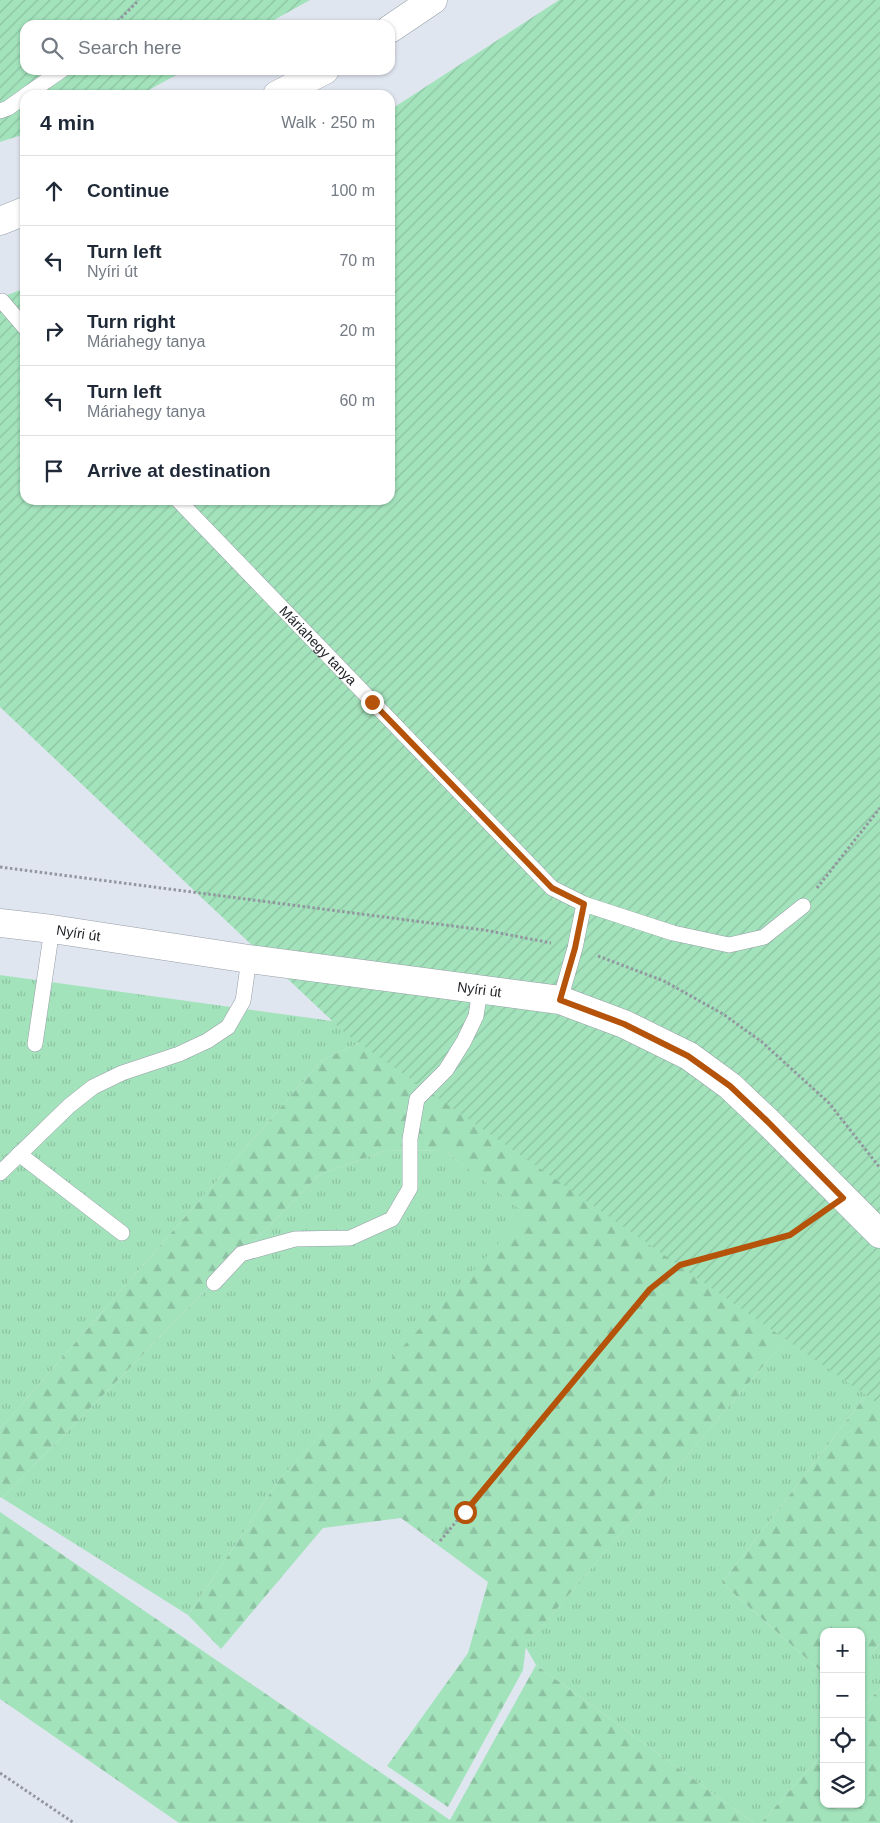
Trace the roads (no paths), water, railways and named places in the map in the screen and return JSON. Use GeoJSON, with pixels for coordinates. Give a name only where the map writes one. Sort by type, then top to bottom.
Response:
{"type":"FeatureCollection","features":[{"type":"Feature","properties":{"kind":"street"},"geometry":{"type":"LineString","coordinates":[[395,26],[433,0]]}},
{"type":"Feature","properties":{"kind":"street"},"geometry":{"type":"LineString","coordinates":[[287,90],[315,75]]}},
{"type":"Feature","properties":{"kind":"street"},"geometry":{"type":"LineString","coordinates":[[0,221],[20,213]]}},
{"type":"Feature","properties":{"kind":"street","name":"Nyíri út"},"geometry":{"type":"LineString","coordinates":[[0,923],[52,929],[249,959],[560,1000],[624,1024],[688,1056],[730,1086],[880,1234]]}},
{"type":"Feature","properties":{"kind":"lane"},"geometry":{"type":"LineString","coordinates":[[34,90],[55,75]]}},
{"type":"Feature","properties":{"kind":"lane"},"geometry":{"type":"LineString","coordinates":[[0,111],[20,100]]}},
{"type":"Feature","properties":{"kind":"lane"},"geometry":{"type":"LineString","coordinates":[[2,301],[20,322]]}},
{"type":"Feature","properties":{"kind":"lane","name":"Máriahegy tanya"},"geometry":{"type":"LineString","coordinates":[[183,505],[552,888],[584,904],[674,933],[729,946],[764,937],[803,906]]}},
{"type":"Feature","properties":{"kind":"lane"},"geometry":{"type":"LineString","coordinates":[[560,1000],[575,948],[584,904]]}},
{"type":"Feature","properties":{"kind":"lane"},"geometry":{"type":"LineString","coordinates":[[35,1044],[52,929]]}},
{"type":"Feature","properties":{"kind":"lane"},"geometry":{"type":"LineString","coordinates":[[0,1173],[69,1106],[93,1087],[122,1073],[179,1054],[228,1027],[243,1001],[249,959]]}},
{"type":"Feature","properties":{"kind":"lane"},"geometry":{"type":"LineString","coordinates":[[214,1283],[241,1254],[296,1239],[350,1238],[392,1220],[410,1188],[410,1139],[417,1099],[446,1070],[464,1041],[476,1016],[480,990]]}},
{"type":"Feature","properties":{"kind":"lane"},"geometry":{"type":"LineString","coordinates":[[19,1154],[122,1233]]}}]}
